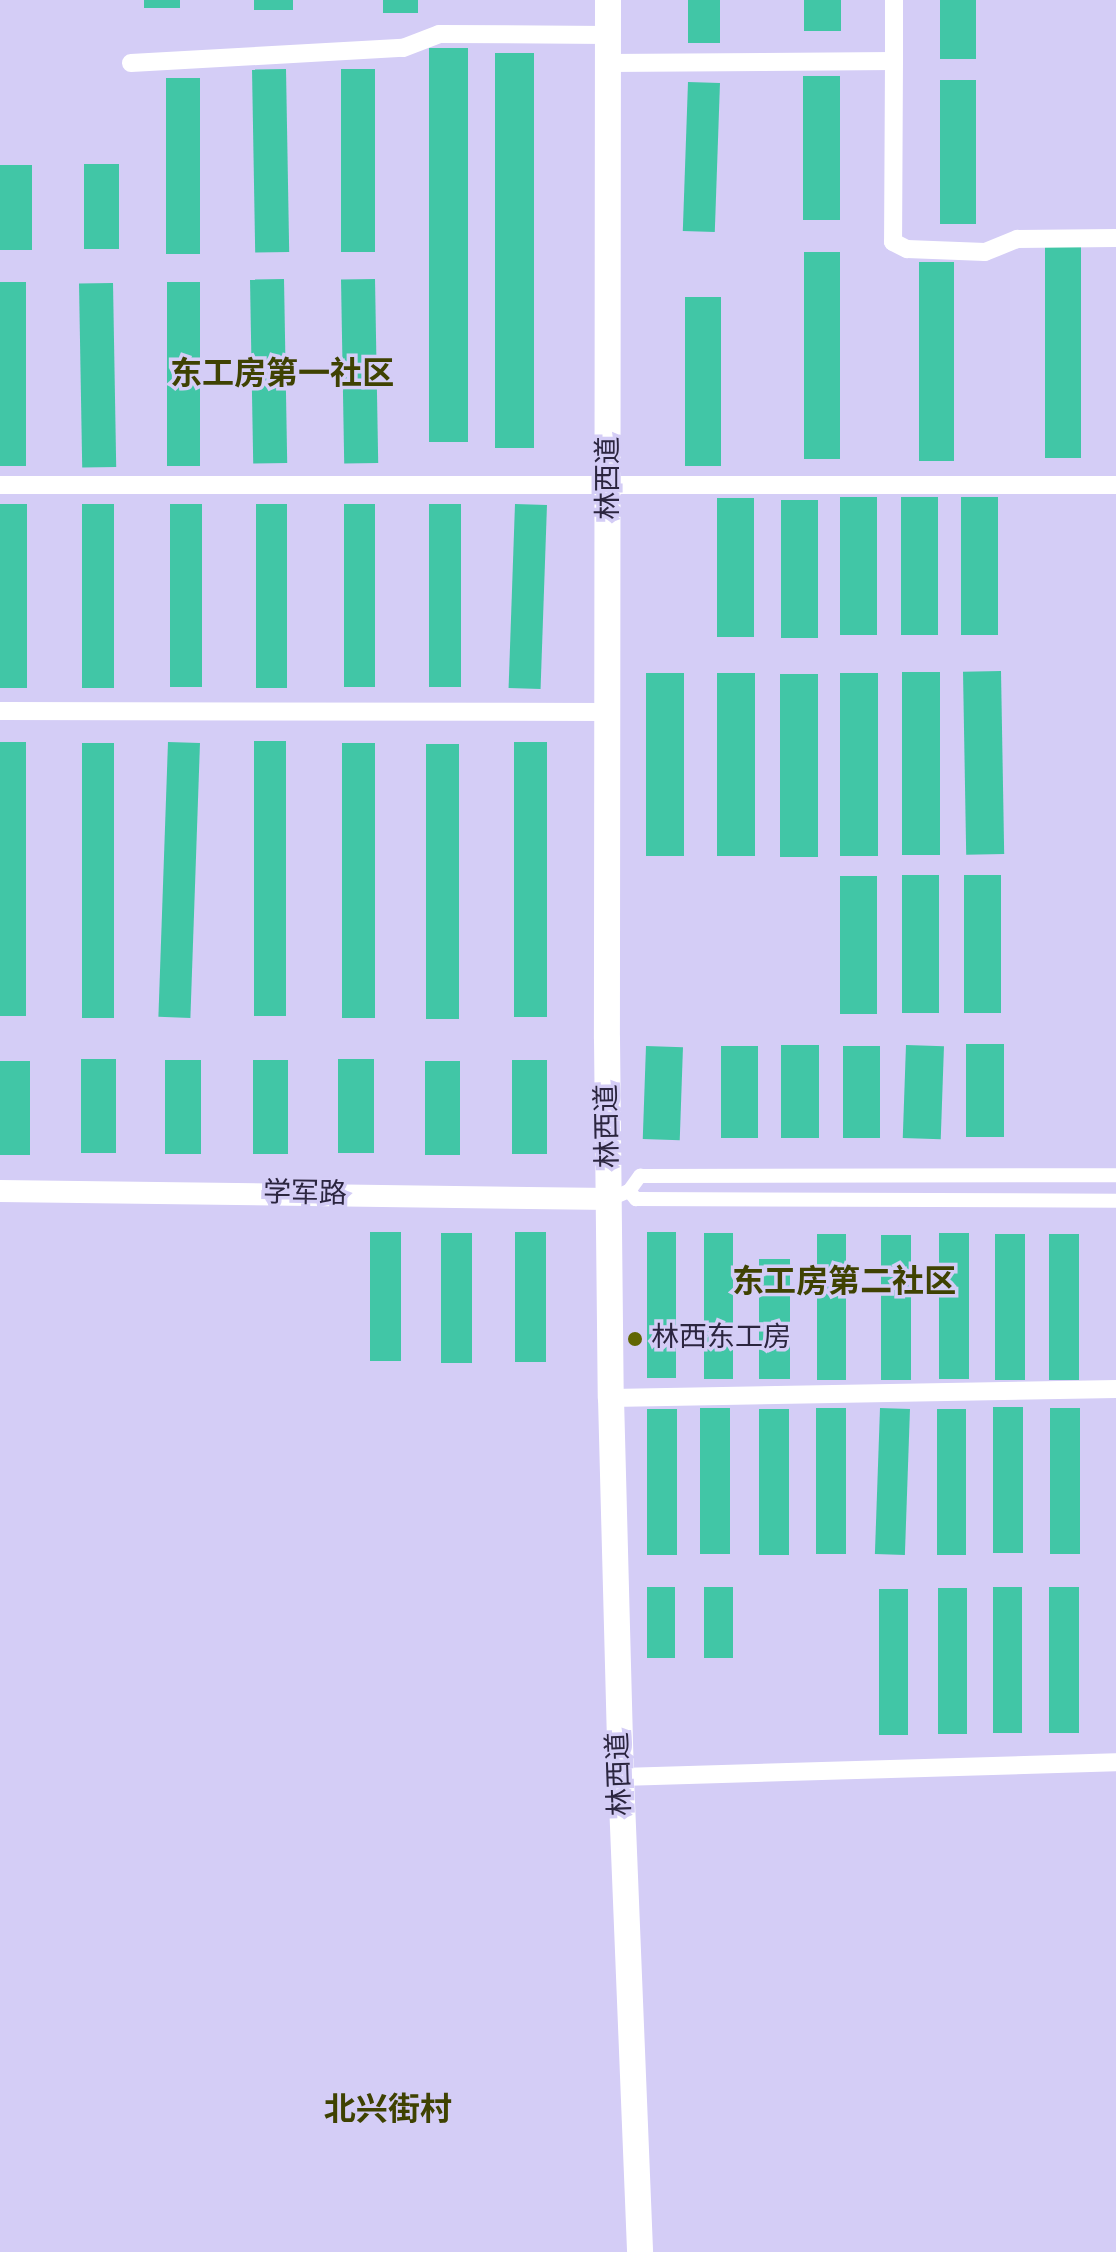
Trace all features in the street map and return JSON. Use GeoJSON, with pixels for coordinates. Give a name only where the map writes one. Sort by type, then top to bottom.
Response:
{"type":"FeatureCollection","features":[{"type":"Feature","properties":{"kind":"main road","name":"林西道"},"geometry":{"type":"LineString","coordinates":[[608,0],[610,487],[607,1039],[619,1195],[611,1398],[621,1777],[640,2252]]}},
{"type":"Feature","properties":{"kind":"street"},"geometry":{"type":"LineString","coordinates":[[894,0],[893,242],[907,249],[985,252],[1017,239],[1116,238]]}},
{"type":"Feature","properties":{"kind":"street"},"geometry":{"type":"LineString","coordinates":[[131,63],[403,48],[439,34],[608,35]]}},
{"type":"Feature","properties":{"kind":"street"},"geometry":{"type":"LineString","coordinates":[[608,63],[894,61]]}},
{"type":"Feature","properties":{"kind":"street"},"geometry":{"type":"LineString","coordinates":[[0,485],[1116,485]]}},
{"type":"Feature","properties":{"kind":"street"},"geometry":{"type":"LineString","coordinates":[[0,711],[609,712]]}},
{"type":"Feature","properties":{"kind":"street"},"geometry":{"type":"LineString","coordinates":[[619,1195],[640,1176],[1116,1175]]}},
{"type":"Feature","properties":{"kind":"street","name":"学军路"},"geometry":{"type":"LineString","coordinates":[[0,1191],[619,1195]]}},
{"type":"Feature","properties":{"kind":"street"},"geometry":{"type":"LineString","coordinates":[[619,1195],[636,1199],[1116,1201]]}},
{"type":"Feature","properties":{"kind":"street"},"geometry":{"type":"LineString","coordinates":[[611,1398],[1116,1389]]}},
{"type":"Feature","properties":{"kind":"street"},"geometry":{"type":"LineString","coordinates":[[621,1777],[1116,1762]]}},
{"type":"Feature","properties":{"kind":"building"},"geometry":{"type":"Polygon","coordinates":[[[144,0],[180,0],[180,8],[144,8],[144,0]]]}},
{"type":"Feature","properties":{"kind":"building"},"geometry":{"type":"Polygon","coordinates":[[[254,0],[293,0],[293,10],[254,10],[254,0]]]}},
{"type":"Feature","properties":{"kind":"building"},"geometry":{"type":"Polygon","coordinates":[[[383,0],[418,0],[418,13],[383,13],[383,0]]]}},
{"type":"Feature","properties":{"kind":"building"},"geometry":{"type":"Polygon","coordinates":[[[688,0],[720,0],[720,43],[688,43],[688,0]]]}},
{"type":"Feature","properties":{"kind":"building"},"geometry":{"type":"Polygon","coordinates":[[[804,0],[841,0],[841,31],[804,31],[804,0]]]}},
{"type":"Feature","properties":{"kind":"building"},"geometry":{"type":"Polygon","coordinates":[[[940,0],[976,0],[976,59],[940,59],[940,0]]]}},
{"type":"Feature","properties":{"kind":"building"},"geometry":{"type":"Polygon","coordinates":[[[429,48],[468,48],[468,442],[429,442],[429,48]]]}},
{"type":"Feature","properties":{"kind":"building"},"geometry":{"type":"Polygon","coordinates":[[[495,53],[534,53],[534,448],[495,448],[495,53]]]}},
{"type":"Feature","properties":{"kind":"building"},"geometry":{"type":"Polygon","coordinates":[[[286,69],[289,252],[255,253],[252,70],[286,69]]]}},
{"type":"Feature","properties":{"kind":"building"},"geometry":{"type":"Polygon","coordinates":[[[341,69],[375,69],[375,252],[341,252],[341,69]]]}},
{"type":"Feature","properties":{"kind":"building"},"geometry":{"type":"Polygon","coordinates":[[[803,76],[840,76],[840,220],[803,220],[803,76]]]}},
{"type":"Feature","properties":{"kind":"building"},"geometry":{"type":"Polygon","coordinates":[[[166,78],[200,78],[200,254],[166,254],[166,78]]]}},
{"type":"Feature","properties":{"kind":"building"},"geometry":{"type":"Polygon","coordinates":[[[940,80],[976,80],[976,224],[940,224],[940,80]]]}},
{"type":"Feature","properties":{"kind":"building"},"geometry":{"type":"Polygon","coordinates":[[[688,82],[720,83],[715,232],[683,231],[688,82]]]}},
{"type":"Feature","properties":{"kind":"building"},"geometry":{"type":"Polygon","coordinates":[[[84,164],[119,164],[119,249],[84,249],[84,164]]]}},
{"type":"Feature","properties":{"kind":"building"},"geometry":{"type":"Polygon","coordinates":[[[0,165],[32,165],[32,250],[0,250],[0,165]]]}},
{"type":"Feature","properties":{"kind":"building"},"geometry":{"type":"Polygon","coordinates":[[[1045,246],[1081,246],[1081,458],[1045,458],[1045,246]]]}},
{"type":"Feature","properties":{"kind":"building"},"geometry":{"type":"Polygon","coordinates":[[[804,252],[840,252],[840,459],[804,459],[804,252]]]}},
{"type":"Feature","properties":{"kind":"building"},"geometry":{"type":"Polygon","coordinates":[[[919,262],[954,262],[954,461],[919,461],[919,262]]]}},
{"type":"Feature","properties":{"kind":"building"},"geometry":{"type":"Polygon","coordinates":[[[284,279],[287,463],[253,464],[250,280],[284,279]]]}},
{"type":"Feature","properties":{"kind":"building"},"geometry":{"type":"Polygon","coordinates":[[[375,279],[378,463],[344,464],[341,280],[375,279]]]}},
{"type":"Feature","properties":{"kind":"building"},"geometry":{"type":"Polygon","coordinates":[[[0,282],[26,282],[26,466],[0,466],[0,282]]]}},
{"type":"Feature","properties":{"kind":"building"},"geometry":{"type":"Polygon","coordinates":[[[167,282],[200,282],[200,466],[167,466],[167,282]]]}},
{"type":"Feature","properties":{"kind":"building"},"geometry":{"type":"Polygon","coordinates":[[[113,283],[116,467],[82,468],[79,284],[113,283]]]}},
{"type":"Feature","properties":{"kind":"building"},"geometry":{"type":"Polygon","coordinates":[[[685,297],[721,297],[721,466],[685,466],[685,297]]]}},
{"type":"Feature","properties":{"kind":"building"},"geometry":{"type":"Polygon","coordinates":[[[840,497],[877,497],[877,635],[840,635],[840,497]]]}},
{"type":"Feature","properties":{"kind":"building"},"geometry":{"type":"Polygon","coordinates":[[[901,497],[938,497],[938,635],[901,635],[901,497]]]}},
{"type":"Feature","properties":{"kind":"building"},"geometry":{"type":"Polygon","coordinates":[[[961,497],[998,497],[998,635],[961,635],[961,497]]]}},
{"type":"Feature","properties":{"kind":"building"},"geometry":{"type":"Polygon","coordinates":[[[717,498],[754,498],[754,637],[717,637],[717,498]]]}},
{"type":"Feature","properties":{"kind":"building"},"geometry":{"type":"Polygon","coordinates":[[[781,500],[818,500],[818,638],[781,638],[781,500]]]}},
{"type":"Feature","properties":{"kind":"building"},"geometry":{"type":"Polygon","coordinates":[[[0,504],[27,504],[27,688],[0,688],[0,504]]]}},
{"type":"Feature","properties":{"kind":"building"},"geometry":{"type":"Polygon","coordinates":[[[82,504],[114,504],[114,688],[82,688],[82,504]]]}},
{"type":"Feature","properties":{"kind":"building"},"geometry":{"type":"Polygon","coordinates":[[[170,504],[202,504],[202,687],[170,687],[170,504]]]}},
{"type":"Feature","properties":{"kind":"building"},"geometry":{"type":"Polygon","coordinates":[[[256,504],[287,504],[287,688],[256,688],[256,504]]]}},
{"type":"Feature","properties":{"kind":"building"},"geometry":{"type":"Polygon","coordinates":[[[344,504],[375,504],[375,687],[344,687],[344,504]]]}},
{"type":"Feature","properties":{"kind":"building"},"geometry":{"type":"Polygon","coordinates":[[[429,504],[461,504],[461,687],[429,687],[429,504]]]}},
{"type":"Feature","properties":{"kind":"building"},"geometry":{"type":"Polygon","coordinates":[[[515,504],[547,505],[541,689],[509,688],[515,504]]]}},
{"type":"Feature","properties":{"kind":"building"},"geometry":{"type":"Polygon","coordinates":[[[1001,671],[1004,854],[966,855],[963,672],[1001,671]]]}},
{"type":"Feature","properties":{"kind":"building"},"geometry":{"type":"Polygon","coordinates":[[[902,672],[940,672],[940,855],[902,855],[902,672]]]}},
{"type":"Feature","properties":{"kind":"building"},"geometry":{"type":"Polygon","coordinates":[[[646,673],[684,673],[684,856],[646,856],[646,673]]]}},
{"type":"Feature","properties":{"kind":"building"},"geometry":{"type":"Polygon","coordinates":[[[717,673],[755,673],[755,856],[717,856],[717,673]]]}},
{"type":"Feature","properties":{"kind":"building"},"geometry":{"type":"Polygon","coordinates":[[[840,673],[878,673],[878,856],[840,856],[840,673]]]}},
{"type":"Feature","properties":{"kind":"building"},"geometry":{"type":"Polygon","coordinates":[[[780,674],[818,674],[818,857],[780,857],[780,674]]]}},
{"type":"Feature","properties":{"kind":"building"},"geometry":{"type":"Polygon","coordinates":[[[254,741],[286,741],[286,1016],[254,1016],[254,741]]]}},
{"type":"Feature","properties":{"kind":"building"},"geometry":{"type":"Polygon","coordinates":[[[0,742],[26,742],[26,1016],[0,1016],[0,742]]]}},
{"type":"Feature","properties":{"kind":"building"},"geometry":{"type":"Polygon","coordinates":[[[168,742],[200,743],[190,1018],[158,1017],[168,742]]]}},
{"type":"Feature","properties":{"kind":"building"},"geometry":{"type":"Polygon","coordinates":[[[514,742],[547,742],[547,1017],[514,1017],[514,742]]]}},
{"type":"Feature","properties":{"kind":"building"},"geometry":{"type":"Polygon","coordinates":[[[82,743],[114,743],[114,1018],[82,1018],[82,743]]]}},
{"type":"Feature","properties":{"kind":"building"},"geometry":{"type":"Polygon","coordinates":[[[342,743],[375,743],[375,1018],[342,1018],[342,743]]]}},
{"type":"Feature","properties":{"kind":"building"},"geometry":{"type":"Polygon","coordinates":[[[426,744],[459,744],[459,1019],[426,1019],[426,744]]]}},
{"type":"Feature","properties":{"kind":"building"},"geometry":{"type":"Polygon","coordinates":[[[902,875],[939,875],[939,1013],[902,1013],[902,875]]]}},
{"type":"Feature","properties":{"kind":"building"},"geometry":{"type":"Polygon","coordinates":[[[964,875],[1001,875],[1001,1013],[964,1013],[964,875]]]}},
{"type":"Feature","properties":{"kind":"building"},"geometry":{"type":"Polygon","coordinates":[[[840,876],[877,876],[877,1014],[840,1014],[840,876]]]}},
{"type":"Feature","properties":{"kind":"building"},"geometry":{"type":"Polygon","coordinates":[[[966,1044],[1004,1044],[1004,1137],[966,1137],[966,1044]]]}},
{"type":"Feature","properties":{"kind":"building"},"geometry":{"type":"Polygon","coordinates":[[[781,1045],[819,1045],[819,1138],[781,1138],[781,1045]]]}},
{"type":"Feature","properties":{"kind":"building"},"geometry":{"type":"Polygon","coordinates":[[[906,1045],[944,1046],[941,1139],[903,1138],[906,1045]]]}},
{"type":"Feature","properties":{"kind":"building"},"geometry":{"type":"Polygon","coordinates":[[[646,1046],[683,1047],[680,1140],[643,1139],[646,1046]]]}},
{"type":"Feature","properties":{"kind":"building"},"geometry":{"type":"Polygon","coordinates":[[[721,1046],[758,1046],[758,1138],[721,1138],[721,1046]]]}},
{"type":"Feature","properties":{"kind":"building"},"geometry":{"type":"Polygon","coordinates":[[[843,1046],[880,1046],[880,1138],[843,1138],[843,1046]]]}},
{"type":"Feature","properties":{"kind":"building"},"geometry":{"type":"Polygon","coordinates":[[[81,1059],[116,1059],[116,1153],[81,1153],[81,1059]]]}},
{"type":"Feature","properties":{"kind":"building"},"geometry":{"type":"Polygon","coordinates":[[[338,1059],[374,1059],[374,1153],[338,1153],[338,1059]]]}},
{"type":"Feature","properties":{"kind":"building"},"geometry":{"type":"Polygon","coordinates":[[[165,1060],[201,1060],[201,1154],[165,1154],[165,1060]]]}},
{"type":"Feature","properties":{"kind":"building"},"geometry":{"type":"Polygon","coordinates":[[[253,1060],[288,1060],[288,1154],[253,1154],[253,1060]]]}},
{"type":"Feature","properties":{"kind":"building"},"geometry":{"type":"Polygon","coordinates":[[[512,1060],[547,1060],[547,1154],[512,1154],[512,1060]]]}},
{"type":"Feature","properties":{"kind":"building"},"geometry":{"type":"Polygon","coordinates":[[[0,1061],[30,1061],[30,1155],[0,1155],[0,1061]]]}},
{"type":"Feature","properties":{"kind":"building"},"geometry":{"type":"Polygon","coordinates":[[[425,1061],[460,1061],[460,1155],[425,1155],[425,1061]]]}},
{"type":"Feature","properties":{"kind":"building"},"geometry":{"type":"Polygon","coordinates":[[[370,1232],[401,1232],[401,1361],[370,1361],[370,1232]]]}},
{"type":"Feature","properties":{"kind":"building"},"geometry":{"type":"Polygon","coordinates":[[[515,1232],[546,1232],[546,1362],[515,1362],[515,1232]]]}},
{"type":"Feature","properties":{"kind":"building"},"geometry":{"type":"Polygon","coordinates":[[[647,1232],[676,1232],[676,1378],[647,1378],[647,1232]]]}},
{"type":"Feature","properties":{"kind":"building"},"geometry":{"type":"Polygon","coordinates":[[[441,1233],[472,1233],[472,1363],[441,1363],[441,1233]]]}},
{"type":"Feature","properties":{"kind":"building"},"geometry":{"type":"Polygon","coordinates":[[[704,1233],[733,1233],[733,1379],[704,1379],[704,1233]]]}},
{"type":"Feature","properties":{"kind":"building"},"geometry":{"type":"Polygon","coordinates":[[[939,1233],[969,1233],[969,1379],[939,1379],[939,1233]]]}},
{"type":"Feature","properties":{"kind":"building"},"geometry":{"type":"Polygon","coordinates":[[[817,1234],[846,1234],[846,1380],[817,1380],[817,1234]]]}},
{"type":"Feature","properties":{"kind":"building"},"geometry":{"type":"Polygon","coordinates":[[[995,1234],[1025,1234],[1025,1380],[995,1380],[995,1234]]]}},
{"type":"Feature","properties":{"kind":"building"},"geometry":{"type":"Polygon","coordinates":[[[1049,1234],[1079,1234],[1079,1380],[1049,1380],[1049,1234]]]}},
{"type":"Feature","properties":{"kind":"building"},"geometry":{"type":"Polygon","coordinates":[[[881,1235],[911,1235],[911,1380],[881,1380],[881,1235]]]}},
{"type":"Feature","properties":{"kind":"building"},"geometry":{"type":"Polygon","coordinates":[[[759,1259],[790,1259],[790,1379],[759,1379],[759,1259]]]}},
{"type":"Feature","properties":{"kind":"building"},"geometry":{"type":"Polygon","coordinates":[[[993,1407],[1023,1407],[1023,1553],[993,1553],[993,1407]]]}},
{"type":"Feature","properties":{"kind":"building"},"geometry":{"type":"Polygon","coordinates":[[[700,1408],[730,1408],[730,1554],[700,1554],[700,1408]]]}},
{"type":"Feature","properties":{"kind":"building"},"geometry":{"type":"Polygon","coordinates":[[[816,1408],[846,1408],[846,1554],[816,1554],[816,1408]]]}},
{"type":"Feature","properties":{"kind":"building"},"geometry":{"type":"Polygon","coordinates":[[[880,1408],[910,1409],[905,1555],[875,1554],[880,1408]]]}},
{"type":"Feature","properties":{"kind":"building"},"geometry":{"type":"Polygon","coordinates":[[[1050,1408],[1080,1408],[1080,1554],[1050,1554],[1050,1408]]]}},
{"type":"Feature","properties":{"kind":"building"},"geometry":{"type":"Polygon","coordinates":[[[647,1409],[677,1409],[677,1555],[647,1555],[647,1409]]]}},
{"type":"Feature","properties":{"kind":"building"},"geometry":{"type":"Polygon","coordinates":[[[759,1409],[789,1409],[789,1555],[759,1555],[759,1409]]]}},
{"type":"Feature","properties":{"kind":"building"},"geometry":{"type":"Polygon","coordinates":[[[937,1409],[966,1409],[966,1555],[937,1555],[937,1409]]]}},
{"type":"Feature","properties":{"kind":"building"},"geometry":{"type":"Polygon","coordinates":[[[647,1587],[675,1587],[675,1658],[647,1658],[647,1587]]]}},
{"type":"Feature","properties":{"kind":"building"},"geometry":{"type":"Polygon","coordinates":[[[704,1587],[733,1587],[733,1658],[704,1658],[704,1587]]]}},
{"type":"Feature","properties":{"kind":"building"},"geometry":{"type":"Polygon","coordinates":[[[993,1587],[1022,1587],[1022,1733],[993,1733],[993,1587]]]}},
{"type":"Feature","properties":{"kind":"building"},"geometry":{"type":"Polygon","coordinates":[[[1049,1587],[1079,1587],[1079,1733],[1049,1733],[1049,1587]]]}},
{"type":"Feature","properties":{"kind":"building"},"geometry":{"type":"Polygon","coordinates":[[[938,1588],[967,1588],[967,1734],[938,1734],[938,1588]]]}},
{"type":"Feature","properties":{"kind":"building"},"geometry":{"type":"Polygon","coordinates":[[[879,1589],[908,1589],[908,1735],[879,1735],[879,1589]]]}},
{"type":"Feature","properties":{"kind":"place","name":"林西东工房"},"geometry":{"type":"Point","coordinates":[635,1339]}},
{"type":"Feature","properties":{"kind":"district","name":"东工房第一社区"},"geometry":{"type":"Point","coordinates":[282,376]}},
{"type":"Feature","properties":{"kind":"district","name":"东工房第二社区"},"geometry":{"type":"Point","coordinates":[844,1284]}},
{"type":"Feature","properties":{"kind":"district","name":"北兴街村"},"geometry":{"type":"Point","coordinates":[388,2112]}}]}
